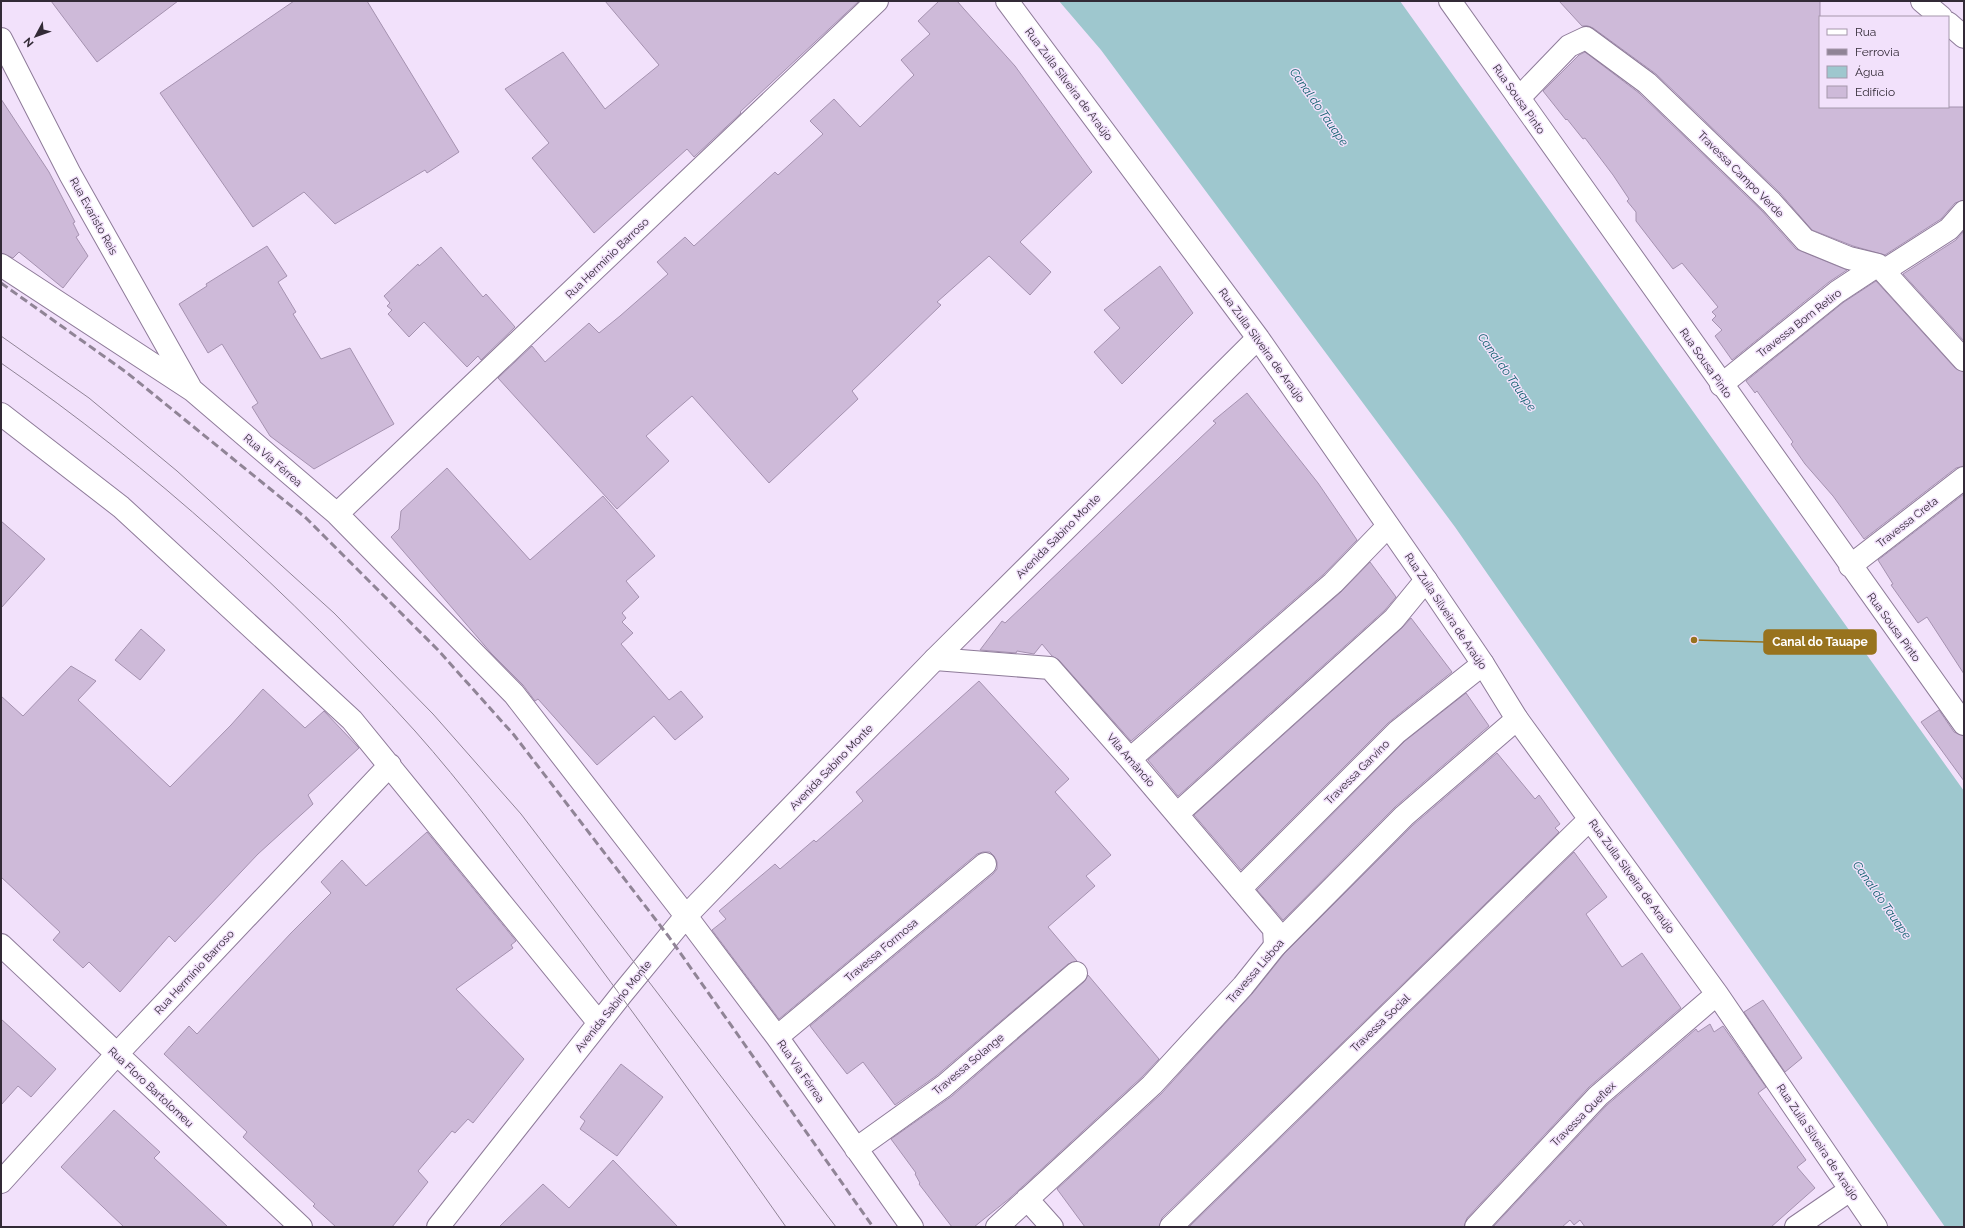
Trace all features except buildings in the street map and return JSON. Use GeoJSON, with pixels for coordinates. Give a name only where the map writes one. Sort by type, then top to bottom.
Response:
{"type":"FeatureCollection","features":[{"type":"Feature","properties":{"kind":"street","name":"Rua Hermínio Barroso"},"geometry":{"type":"LineString","coordinates":[[337,514],[877,1]]}},
{"type":"Feature","properties":{"kind":"street","name":"Rua Zuila Silveira de Araújo"},"geometry":{"type":"LineString","coordinates":[[1007,1],[1258,338],[1426,580],[1518,719],[1717,994],[1876,1227]]}},
{"type":"Feature","properties":{"kind":"street","name":"Rua Sousa Pinto"},"geometry":{"type":"LineString","coordinates":[[1450,1],[1721,385],[1964,724]]}},
{"type":"Feature","properties":{"kind":"street"},"geometry":{"type":"LineString","coordinates":[[1922,1],[1940,16]]}},
{"type":"Feature","properties":{"kind":"street"},"geometry":{"type":"LineString","coordinates":[[1949,24],[1964,37]]}},
{"type":"Feature","properties":{"kind":"street","name":"Travessa Campo Verde"},"geometry":{"type":"LineString","coordinates":[[1519,98],[1569,46],[1586,38],[1647,83],[1771,202],[1805,240],[1848,258],[1882,268]]}},
{"type":"Feature","properties":{"kind":"street","name":"Rua Evaristo Reis"},"geometry":{"type":"LineString","coordinates":[[1,39],[70,174],[192,390]]}},
{"type":"Feature","properties":{"kind":"street","name":"Travessa Bom Retiro"},"geometry":{"type":"LineString","coordinates":[[1721,385],[1837,292],[1882,268],[1948,229],[1964,212]]}},
{"type":"Feature","properties":{"kind":"street","name":"Rua Via Férrea"},"geometry":{"type":"LineString","coordinates":[[1,265],[192,390],[337,514],[514,694],[686,916],[777,1037],[912,1227]]}},
{"type":"Feature","properties":{"kind":"street"},"geometry":{"type":"LineString","coordinates":[[1882,268],[1964,360]]}},
{"type":"Feature","properties":{"kind":"street","name":"Avenida Sabino Monte"},"geometry":{"type":"LineString","coordinates":[[438,1227],[599,1023],[686,916],[935,659],[1258,338]]}},
{"type":"Feature","properties":{"kind":"street"},"geometry":{"type":"LineString","coordinates":[[1,414],[121,507],[352,720],[599,1023]]}},
{"type":"Feature","properties":{"kind":"street","name":"Travessa Creta"},"geometry":{"type":"LineString","coordinates":[[1850,566],[1964,478]]}},
{"type":"Feature","properties":{"kind":"street"},"geometry":{"type":"LineString","coordinates":[[1130,759],[1333,583],[1388,526]]}},
{"type":"Feature","properties":{"kind":"street"},"geometry":{"type":"LineString","coordinates":[[1177,814],[1394,619],[1426,580]]}},
{"type":"Feature","properties":{"kind":"street","name":"Vila Amâncio"},"geometry":{"type":"LineString","coordinates":[[935,659],[1050,668],[1130,759],[1274,929],[1275,946]]}},
{"type":"Feature","properties":{"kind":"street","name":"Travessa Garvino"},"geometry":{"type":"LineString","coordinates":[[1240,889],[1397,732],[1483,664]]}},
{"type":"Feature","properties":{"kind":"street","name":"Travessa Lisboa"},"geometry":{"type":"LineString","coordinates":[[997,1227],[1152,1086],[1242,986],[1275,946],[1404,816],[1518,719]]}},
{"type":"Feature","properties":{"kind":"street","name":"Rua Hermínio Barroso"},"geometry":{"type":"LineString","coordinates":[[1,1182],[116,1055],[390,765]]}},
{"type":"Feature","properties":{"kind":"street","name":"Travessa Social"},"geometry":{"type":"LineString","coordinates":[[1171,1227],[1590,819]]}},
{"type":"Feature","properties":{"kind":"street","name":"Travessa Formosa"},"geometry":{"type":"LineString","coordinates":[[777,1037],[985,864]]}},
{"type":"Feature","properties":{"kind":"street","name":"Rua Floro Bartolomeu"},"geometry":{"type":"LineString","coordinates":[[1,945],[116,1055],[302,1227]]}},
{"type":"Feature","properties":{"kind":"street","name":"Travessa Solange"},"geometry":{"type":"LineString","coordinates":[[856,1149],[944,1086],[1076,973]]}},
{"type":"Feature","properties":{"kind":"street","name":"Travessa Queflex"},"geometry":{"type":"LineString","coordinates":[[1476,1227],[1598,1096],[1717,994]]}},
{"type":"Feature","properties":{"kind":"street"},"geometry":{"type":"LineString","coordinates":[[1796,1227],[1850,1190]]}},
{"type":"Feature","properties":{"kind":"street"},"geometry":{"type":"LineString","coordinates":[[1028,1199],[1052,1227]]}},
{"type":"Feature","properties":{"kind":"water","name":"Canal do Tauape"},"geometry":{"type":"Polygon","coordinates":[[[1059,1],[1400,1],[1964,791],[1964,1227],[1945,1227],[1611,752],[1455,527],[1101,50],[1059,1]]]}},
{"type":"Feature","properties":{"kind":"tram line"},"geometry":{"type":"LineString","coordinates":[[1,336],[89,398],[177,471],[334,613],[433,714],[521,814],[836,1227]]}},
{"type":"Feature","properties":{"kind":"tram line"},"geometry":{"type":"LineString","coordinates":[[1,363],[57,403],[112,446],[166,489],[218,535],[270,582],[319,630],[415,731],[450,772],[518,858],[581,942],[786,1227]]}},
{"type":"Feature","properties":{"kind":"railway"},"geometry":{"type":"LineString","coordinates":[[1,283],[126,372],[306,518],[438,650],[514,735],[669,937],[873,1227]]}},
{"type":"Feature","properties":{"kind":"place","name":"Canal do Tauape"},"geometry":{"type":"Point","coordinates":[1694,640]}}]}
